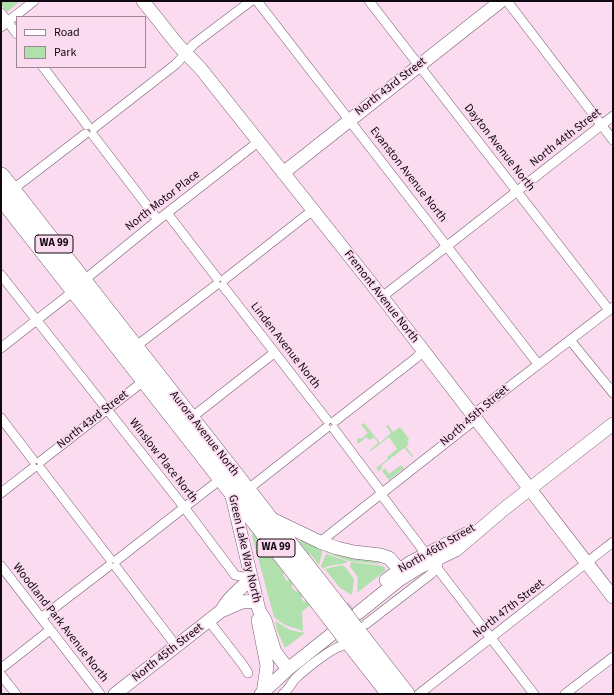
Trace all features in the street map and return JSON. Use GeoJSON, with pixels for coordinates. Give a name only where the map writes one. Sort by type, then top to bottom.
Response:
{"type":"FeatureCollection","features":[{"type":"Feature","properties":{"kind":"highway","name":"Aurora Avenue North"},"geometry":{"type":"LineString","coordinates":[[1,176],[4,196],[79,286],[135,347],[269,517],[328,604]]}},
{"type":"Feature","properties":{"kind":"highway","name":"Aurora Avenue North"},"geometry":{"type":"LineString","coordinates":[[79,286],[145,380],[226,483],[349,630],[406,694]]}},
{"type":"Feature","properties":{"kind":"highway","name":"Aurora Avenue North"},"geometry":{"type":"LineString","coordinates":[[349,630],[390,694]]}},
{"type":"Feature","properties":{"kind":"main road","name":"Fremont Avenue North"},"geometry":{"type":"LineString","coordinates":[[143,1],[201,69],[382,297],[613,597]]}},
{"type":"Feature","properties":{"kind":"main road","name":"North 43rd Street"},"geometry":{"type":"LineString","coordinates":[[283,173],[501,1]]}},
{"type":"Feature","properties":{"kind":"main road","name":"North 46th Street"},"geometry":{"type":"LineString","coordinates":[[400,575],[418,568],[438,563],[456,550],[504,509],[613,424]]}},
{"type":"Feature","properties":{"kind":"main road","name":"Green Lake Way North"},"geometry":{"type":"LineString","coordinates":[[226,483],[243,539],[258,606],[265,620],[275,652],[285,668]]}},
{"type":"Feature","properties":{"kind":"main road","name":"North 46th Street"},"geometry":{"type":"LineString","coordinates":[[266,693],[285,668],[349,630],[411,562],[459,538],[504,509]]}},
{"type":"Feature","properties":{"kind":"main road"},"geometry":{"type":"LineString","coordinates":[[269,517],[320,542],[346,551],[389,558],[400,575]]}},
{"type":"Feature","properties":{"kind":"main road","name":"North 45th Street"},"geometry":{"type":"LineString","coordinates":[[221,611],[225,604],[238,590],[251,580]]}},
{"type":"Feature","properties":{"kind":"main road","name":"North 45th Street"},"geometry":{"type":"LineString","coordinates":[[115,694],[177,647],[221,611],[242,602],[258,606]]}},
{"type":"Feature","properties":{"kind":"main road","name":"Green Lake Way North"},"geometry":{"type":"LineString","coordinates":[[258,606],[258,623],[267,666],[266,693]]}},
{"type":"Feature","properties":{"kind":"street"},"geometry":{"type":"LineString","coordinates":[[4,24],[34,1]]}},
{"type":"Feature","properties":{"kind":"street"},"geometry":{"type":"LineString","coordinates":[[4,196],[176,64],[194,44],[251,1]]}},
{"type":"Feature","properties":{"kind":"street","name":"Evanston Avenue North"},"geometry":{"type":"LineString","coordinates":[[257,1],[538,364]]}},
{"type":"Feature","properties":{"kind":"street","name":"Dayton Avenue North"},"geometry":{"type":"LineString","coordinates":[[369,1],[611,308]]}},
{"type":"Feature","properties":{"kind":"street"},"geometry":{"type":"LineString","coordinates":[[507,1],[613,140]]}},
{"type":"Feature","properties":{"kind":"street"},"geometry":{"type":"LineString","coordinates":[[1,14],[4,24],[16,33]]}},
{"type":"Feature","properties":{"kind":"street"},"geometry":{"type":"LineString","coordinates":[[43,68],[158,220]]}},
{"type":"Feature","properties":{"kind":"street","name":"North 44th Street"},"geometry":{"type":"LineString","coordinates":[[382,297],[613,116]]}},
{"type":"Feature","properties":{"kind":"street","name":"North Motor Place"},"geometry":{"type":"LineString","coordinates":[[1,348],[79,286],[158,220],[258,142]]}},
{"type":"Feature","properties":{"kind":"street"},"geometry":{"type":"LineString","coordinates":[[135,347],[313,210]]}},
{"type":"Feature","properties":{"kind":"street","name":"Linden Avenue North"},"geometry":{"type":"LineString","coordinates":[[167,213],[331,425],[426,554]]}},
{"type":"Feature","properties":{"kind":"street","name":"Winslow Place North"},"geometry":{"type":"LineString","coordinates":[[1,275],[235,575],[251,580]]}},
{"type":"Feature","properties":{"kind":"street","name":"North 45th Street"},"geometry":{"type":"LineString","coordinates":[[320,542],[476,419],[479,410],[611,308]]}},
{"type":"Feature","properties":{"kind":"street"},"geometry":{"type":"LineString","coordinates":[[570,340],[613,393]]}},
{"type":"Feature","properties":{"kind":"street"},"geometry":{"type":"LineString","coordinates":[[248,490],[423,351]]}},
{"type":"Feature","properties":{"kind":"street"},"geometry":{"type":"LineString","coordinates":[[191,418],[274,353]]}},
{"type":"Feature","properties":{"kind":"street","name":"North 43rd Street"},"geometry":{"type":"LineString","coordinates":[[1,493],[145,380]]}},
{"type":"Feature","properties":{"kind":"street"},"geometry":{"type":"LineString","coordinates":[[1,418],[177,647]]}},
{"type":"Feature","properties":{"kind":"street"},"geometry":{"type":"LineString","coordinates":[[41,618],[184,508],[226,483]]}},
{"type":"Feature","properties":{"kind":"street","name":"North 47th Street"},"geometry":{"type":"LineString","coordinates":[[419,694],[613,542]]}},
{"type":"Feature","properties":{"kind":"street"},"geometry":{"type":"LineString","coordinates":[[438,563],[491,638],[534,694]]}},
{"type":"Feature","properties":{"kind":"street","name":"North 46th Street"},"geometry":{"type":"LineString","coordinates":[[287,692],[296,678],[334,649],[349,630],[438,563]]}},
{"type":"Feature","properties":{"kind":"street","name":"Woodland Park Avenue North"},"geometry":{"type":"LineString","coordinates":[[1,566],[100,694]]}},
{"type":"Feature","properties":{"kind":"street"},"geometry":{"type":"LineString","coordinates":[[209,621],[248,673]]}},
{"type":"Feature","properties":{"kind":"street"},"geometry":{"type":"LineString","coordinates":[[16,694],[2,671],[50,630]]}},
{"type":"Feature","properties":{"kind":"street"},"geometry":{"type":"LineString","coordinates":[[565,694],[613,657]]}},
{"type":"Feature","properties":{"kind":"green space"},"geometry":{"type":"Polygon","coordinates":[[[1,1],[20,1],[7,12],[1,4],[1,1]]]}},
{"type":"Feature","properties":{"kind":"green space"},"geometry":{"type":"Polygon","coordinates":[[[364,423],[380,443],[391,433],[386,426],[388,425],[393,432],[400,427],[409,439],[407,441],[409,443],[406,447],[413,456],[412,457],[402,445],[404,448],[382,465],[381,470],[379,471],[376,468],[388,459],[387,457],[397,449],[389,437],[371,451],[370,450],[378,443],[374,437],[370,440],[366,437],[358,444],[357,440],[359,438],[361,439],[368,433],[361,425],[364,423]]]}},
{"type":"Feature","properties":{"kind":"green space"},"geometry":{"type":"Polygon","coordinates":[[[401,465],[404,468],[389,480],[382,471],[385,468],[389,474],[401,465]]]}},
{"type":"Feature","properties":{"kind":"green space"},"geometry":{"type":"Polygon","coordinates":[[[253,532],[284,573],[283,575],[287,581],[290,579],[293,584],[291,586],[296,592],[298,590],[303,596],[301,598],[304,602],[306,600],[310,605],[302,612],[303,631],[285,625],[274,617],[252,535],[253,532]]]}},
{"type":"Feature","properties":{"kind":"green space"},"geometry":{"type":"Polygon","coordinates":[[[302,540],[323,549],[319,565],[310,554],[308,555],[299,543],[302,540]]]}},
{"type":"Feature","properties":{"kind":"green space"},"geometry":{"type":"Polygon","coordinates":[[[326,550],[380,563],[349,561],[325,552],[326,550]]]}},
{"type":"Feature","properties":{"kind":"green space"},"geometry":{"type":"Polygon","coordinates":[[[326,554],[347,561],[346,563],[328,566],[323,569],[321,566],[326,554]]]}},
{"type":"Feature","properties":{"kind":"green space"},"geometry":{"type":"Polygon","coordinates":[[[351,562],[383,566],[386,570],[357,592],[358,577],[350,567],[351,562]]]}},
{"type":"Feature","properties":{"kind":"green space"},"geometry":{"type":"Polygon","coordinates":[[[342,565],[354,579],[352,595],[340,588],[325,569],[342,565]]]}},
{"type":"Feature","properties":{"kind":"green space"},"geometry":{"type":"Polygon","coordinates":[[[275,621],[290,630],[305,633],[285,648],[277,630],[275,621]]]}},
{"type":"Feature","properties":{"kind":"tunnel"},"geometry":{"type":"LineString","coordinates":[[327,627],[353,607]]}}]}
